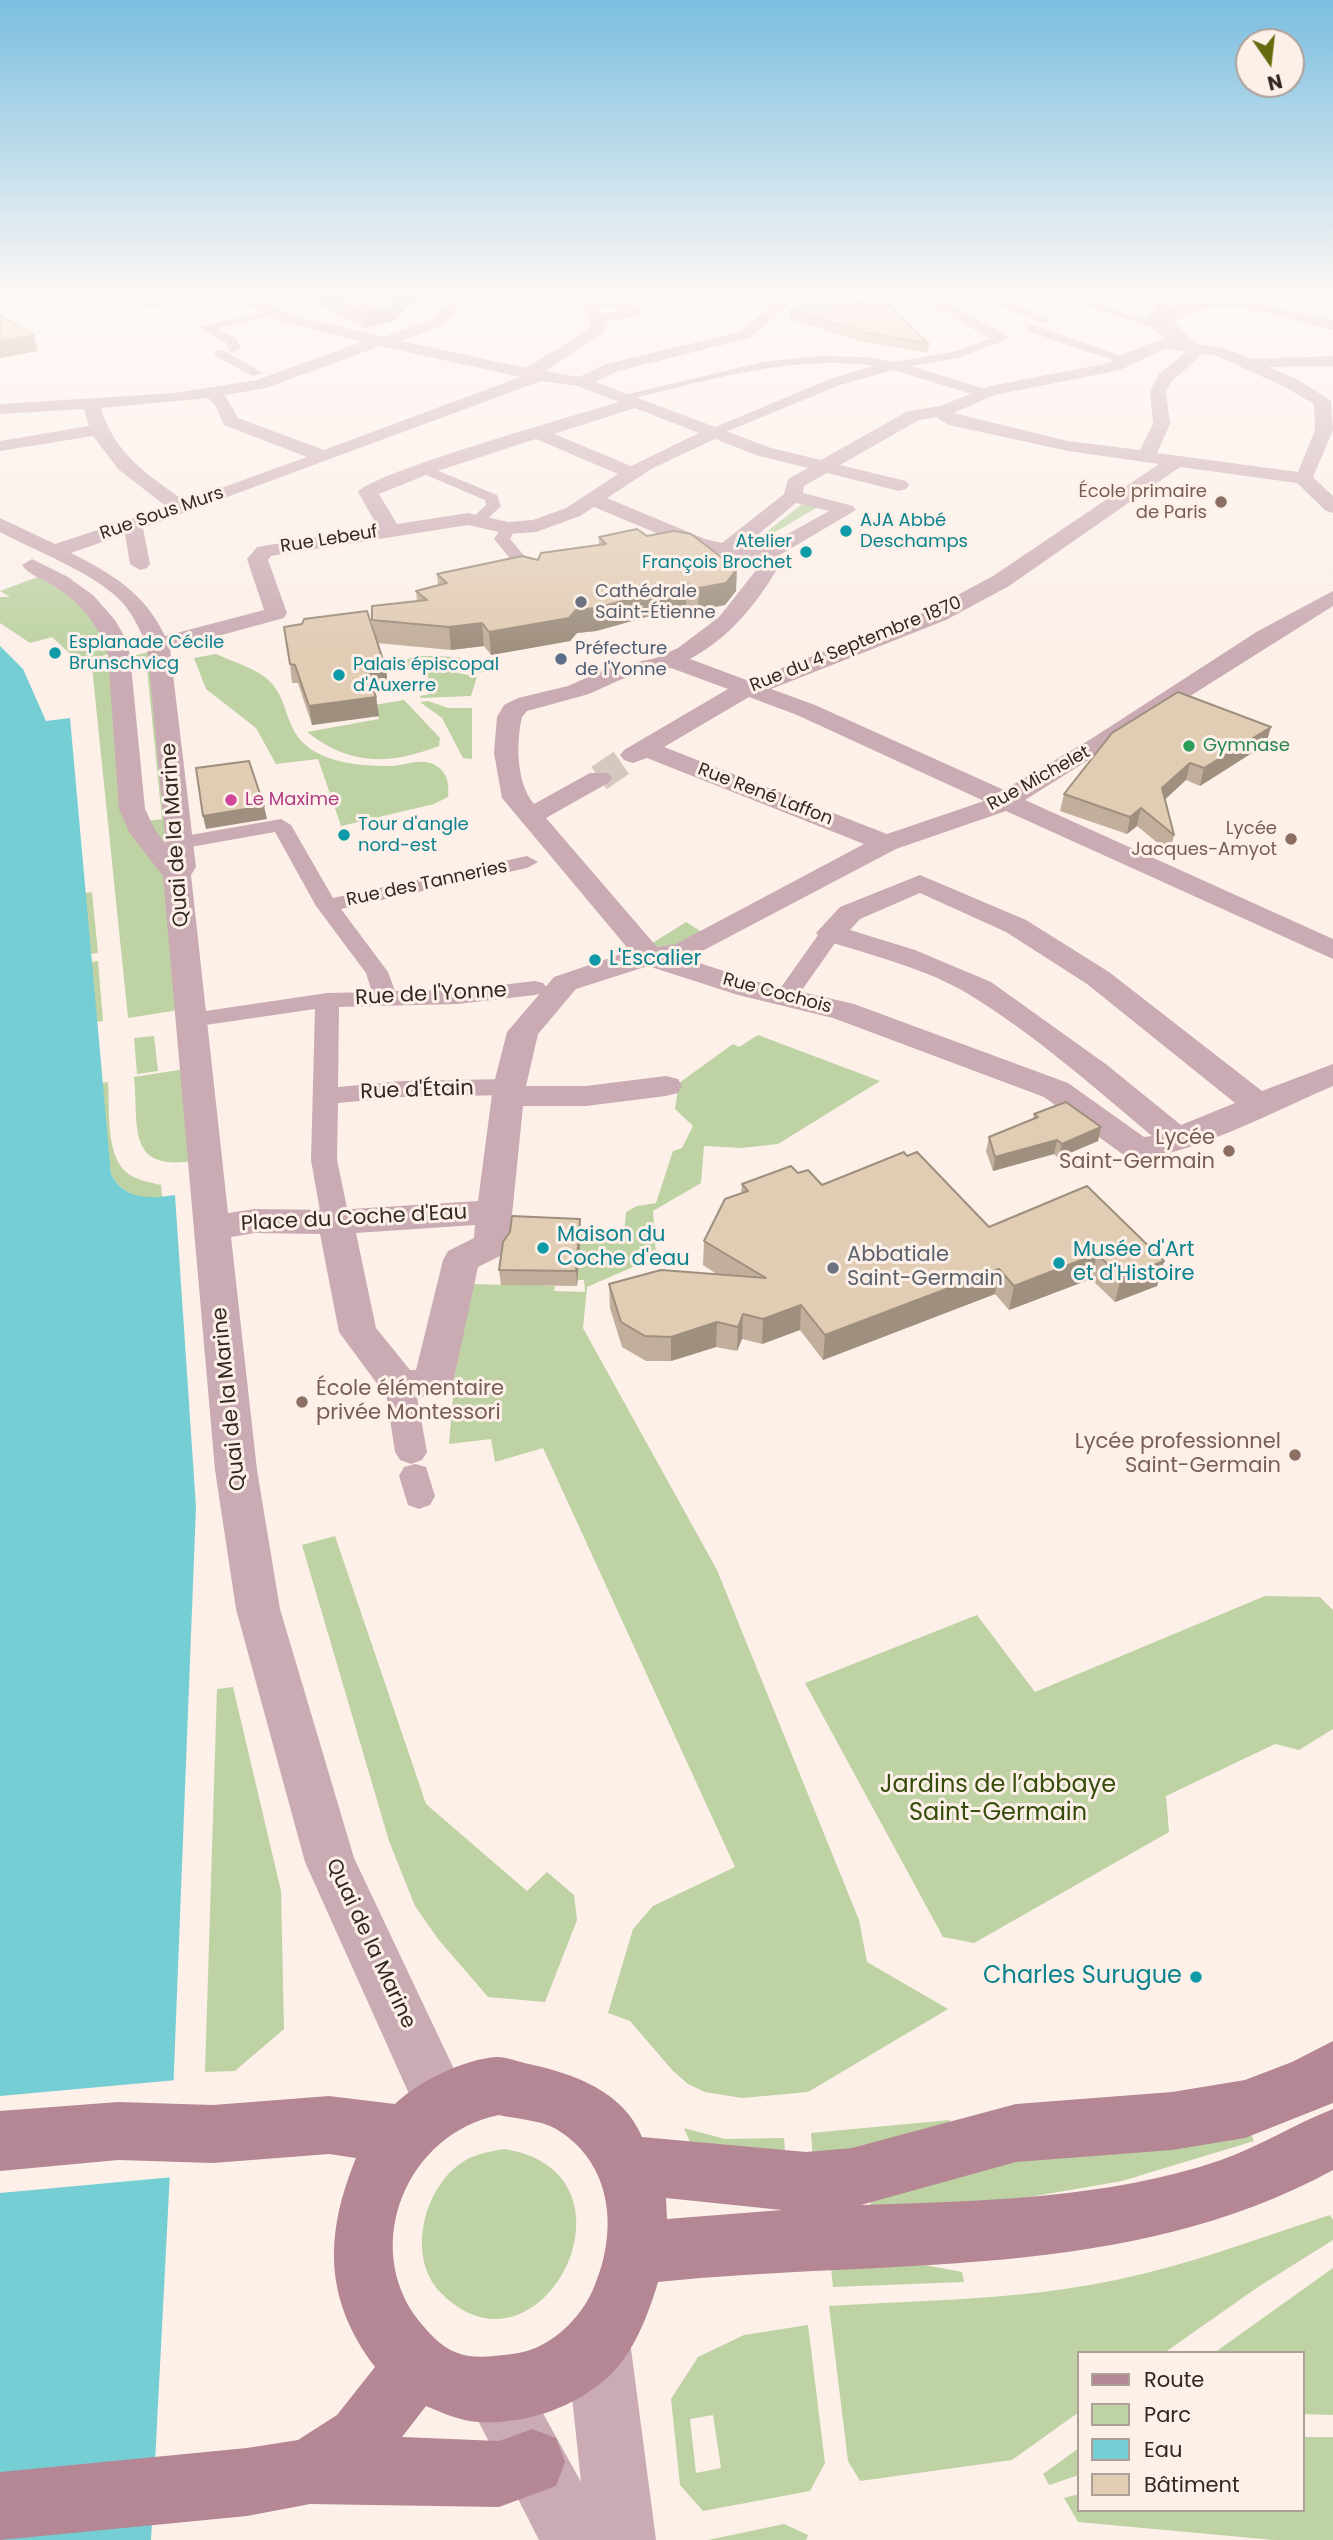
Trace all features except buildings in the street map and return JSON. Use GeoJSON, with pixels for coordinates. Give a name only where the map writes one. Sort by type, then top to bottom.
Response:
{"type":"FeatureCollection","features":[{"type":"Feature","properties":{"kind":"main road"},"geometry":{"type":"LineString","coordinates":[[628,2165],[806,2182],[852,2178],[1016,2133],[1172,2121],[1245,2109],[1309,2085],[1333,2070]]}},
{"type":"Feature","properties":{"kind":"main road"},"geometry":{"type":"LineString","coordinates":[[499,2086],[528,2087],[555,2094],[578,2105],[598,2121],[615,2141],[628,2165],[640,2207],[639,2253],[631,2285],[618,2314],[598,2341],[569,2368],[533,2386],[496,2393],[454,2387],[416,2367],[387,2337],[369,2299],[362,2255],[366,2212],[381,2171],[424,2120],[470,2092],[499,2086]]}},
{"type":"Feature","properties":{"kind":"main road"},"geometry":{"type":"LineString","coordinates":[[0,2141],[118,2131],[214,2134],[424,2120]]}},
{"type":"Feature","properties":{"kind":"main road"},"geometry":{"type":"LineString","coordinates":[[639,2253],[814,2238],[1000,2230],[1118,2216],[1256,2178],[1333,2138]]}},
{"type":"Feature","properties":{"kind":"main road"},"geometry":{"type":"LineString","coordinates":[[310,2471],[360,2438],[416,2367]]}},
{"type":"Feature","properties":{"kind":"main road"},"geometry":{"type":"LineString","coordinates":[[0,2506],[247,2482],[310,2471],[388,2470],[499,2474],[532,2462]]}},
{"type":"Feature","properties":{"kind":"street"},"geometry":{"type":"LineString","coordinates":[[94,416],[96,430],[125,467],[182,508]]}},
{"type":"Feature","properties":{"kind":"street"},"geometry":{"type":"LineString","coordinates":[[228,416],[230,421],[324,457]]}},
{"type":"Feature","properties":{"kind":"street","name":"Rue Sous Murs"},"geometry":{"type":"LineString","coordinates":[[56,551],[324,457],[426,416]]}},
{"type":"Feature","properties":{"kind":"street"},"geometry":{"type":"LineString","coordinates":[[390,530],[368,492],[424,469],[539,434],[588,416]]}},
{"type":"Feature","properties":{"kind":"street"},"geometry":{"type":"LineString","coordinates":[[673,416],[711,434],[765,452],[899,485]]}},
{"type":"Feature","properties":{"kind":"street"},"geometry":{"type":"LineString","coordinates":[[469,520],[508,528],[536,526],[594,500],[632,472],[755,416]]}},
{"type":"Feature","properties":{"kind":"street"},"geometry":{"type":"LineString","coordinates":[[726,550],[823,465],[913,416]]}},
{"type":"Feature","properties":{"kind":"street"},"geometry":{"type":"LineString","coordinates":[[944,416],[955,421],[1048,442],[1303,478],[1333,507]]}},
{"type":"Feature","properties":{"kind":"street"},"geometry":{"type":"LineString","coordinates":[[1146,454],[1161,432],[1165,416]]}},
{"type":"Feature","properties":{"kind":"street"},"geometry":{"type":"LineString","coordinates":[[1303,478],[1326,452],[1326,416]]}},
{"type":"Feature","properties":{"kind":"street"},"geometry":{"type":"LineString","coordinates":[[0,446],[96,430]]}},
{"type":"Feature","properties":{"kind":"street"},"geometry":{"type":"LineString","coordinates":[[539,434],[632,472]]}},
{"type":"Feature","properties":{"kind":"street","name":"Rue du 4 Septembre 1870"},"geometry":{"type":"LineString","coordinates":[[638,752],[750,688],[938,615],[1001,581],[1179,459]]}},
{"type":"Feature","properties":{"kind":"street"},"geometry":{"type":"LineString","coordinates":[[424,469],[492,498],[494,506],[469,520]]}},
{"type":"Feature","properties":{"kind":"street"},"geometry":{"type":"LineString","coordinates":[[594,500],[699,544],[762,557],[846,510],[794,489]]}},
{"type":"Feature","properties":{"kind":"street","name":"Rue Lebeuf"},"geometry":{"type":"LineString","coordinates":[[159,653],[276,613],[261,578],[257,559],[260,553],[390,530],[469,520]]}},
{"type":"Feature","properties":{"kind":"street"},"geometry":{"type":"LineString","coordinates":[[0,524],[87,567],[126,594],[147,621],[159,653]]}},
{"type":"Feature","properties":{"kind":"street"},"geometry":{"type":"LineString","coordinates":[[127,527],[135,531],[140,564]]}},
{"type":"Feature","properties":{"kind":"street"},"geometry":{"type":"LineString","coordinates":[[508,528],[502,539],[533,576]]}},
{"type":"Feature","properties":{"kind":"street"},"geometry":{"type":"LineString","coordinates":[[0,549],[73,589],[102,616],[111,630],[119,656],[132,809],[142,832],[177,875]]}},
{"type":"Feature","properties":{"kind":"street"},"geometry":{"type":"LineString","coordinates":[[650,957],[556,857],[510,788],[506,723],[512,711],[523,705],[584,688],[614,674],[670,660],[713,634],[752,596],[767,569],[762,557]]}},
{"type":"Feature","properties":{"kind":"street","name":"Rue Michelet"},"geometry":{"type":"LineString","coordinates":[[650,957],[684,951],[886,843],[1008,799],[1100,744],[1265,636],[1333,597]]}},
{"type":"Feature","properties":{"kind":"street","name":"Quai de la Marine"},"geometry":{"type":"LineString","coordinates":[[159,653],[182,867],[177,875],[236,1470],[258,1609],[330,1862],[424,2120]]}},
{"type":"Feature","properties":{"kind":"street"},"geometry":{"type":"LineString","coordinates":[[670,660],[750,688],[1008,799],[1333,950]]}},
{"type":"Feature","properties":{"kind":"street","name":"Rue René Laffon"},"geometry":{"type":"LineString","coordinates":[[638,752],[764,793],[886,843]]}},
{"type":"Feature","properties":{"kind":"street"},"geometry":{"type":"LineString","coordinates":[[529,817],[599,778]]}},
{"type":"Feature","properties":{"kind":"street"},"geometry":{"type":"LineString","coordinates":[[179,843],[281,825],[327,906],[377,972],[385,998]]}},
{"type":"Feature","properties":{"kind":"street","name":"Rue des Tanneries"},"geometry":{"type":"LineString","coordinates":[[327,906],[527,862]]}},
{"type":"Feature","properties":{"kind":"street"},"geometry":{"type":"LineString","coordinates":[[785,998],[831,933],[850,913],[920,883],[1016,926],[1098,978],[1259,1105]]}},
{"type":"Feature","properties":{"kind":"street"},"geometry":{"type":"LineString","coordinates":[[831,933],[905,956],[980,988],[1096,1072],[1177,1139]]}},
{"type":"Feature","properties":{"kind":"street","name":"Rue de l'Yonne"},"geometry":{"type":"LineString","coordinates":[[192,1020],[327,1000],[457,997],[550,985],[626,961],[650,957]]}},
{"type":"Feature","properties":{"kind":"street","name":"Rue Cochois"},"geometry":{"type":"LineString","coordinates":[[650,957],[748,989],[843,1011],[1056,1090],[1137,1148],[1153,1147],[1177,1139],[1333,1074]]}},
{"type":"Feature","properties":{"kind":"street"},"geometry":{"type":"LineString","coordinates":[[400,1386],[433,1383],[461,1260],[491,1245],[509,1092],[523,1032],[550,985]]}},
{"type":"Feature","properties":{"kind":"street"},"geometry":{"type":"LineString","coordinates":[[327,1000],[324,1160],[358,1332],[400,1386],[415,1475]]}},
{"type":"Feature","properties":{"kind":"street"},"geometry":{"type":"LineString","coordinates":[[509,1092],[586,1096],[666,1086]]}},
{"type":"Feature","properties":{"kind":"street","name":"Rue d'Étain"},"geometry":{"type":"LineString","coordinates":[[324,1096],[403,1089],[509,1092]]}},
{"type":"Feature","properties":{"kind":"street","name":"Place du Coche d'Eau"},"geometry":{"type":"LineString","coordinates":[[214,1228],[255,1221],[336,1222],[495,1212]]}},
{"type":"Feature","properties":{"kind":"street"},"geometry":{"type":"LineString","coordinates":[[598,2341],[622,2540]]}},
{"type":"Feature","properties":{"kind":"street"},"geometry":{"type":"LineString","coordinates":[[496,2393],[576,2540]]}},
{"type":"Feature","properties":{"kind":"green space"},"geometry":{"type":"Polygon","coordinates":[[[802,504],[818,507],[758,542],[755,541],[802,504]]]}},
{"type":"Feature","properties":{"kind":"green space"},"geometry":{"type":"Polygon","coordinates":[[[43,575],[92,612],[109,654],[79,662],[52,637],[30,643],[0,623],[0,597],[10,597],[0,591],[43,575]]]}},
{"type":"Feature","properties":{"kind":"green space"},"geometry":{"type":"Polygon","coordinates":[[[152,651],[168,847],[147,821],[162,819],[146,658],[129,657],[152,651]]]}},
{"type":"Feature","properties":{"kind":"green space"},"geometry":{"type":"Polygon","coordinates":[[[216,654],[265,677],[281,698],[294,731],[301,741],[313,750],[329,758],[360,765],[430,763],[440,768],[446,776],[448,797],[434,804],[341,826],[318,759],[276,764],[256,728],[206,689],[194,658],[216,654]]]}},
{"type":"Feature","properties":{"kind":"green space"},"geometry":{"type":"Polygon","coordinates":[[[415,656],[463,658],[488,669],[480,673],[459,666],[403,667],[404,661],[415,656]]]}},
{"type":"Feature","properties":{"kind":"green space"},"geometry":{"type":"Polygon","coordinates":[[[111,662],[116,724],[165,871],[179,1010],[128,1018],[92,667],[111,662]]]}},
{"type":"Feature","properties":{"kind":"green space"},"geometry":{"type":"Polygon","coordinates":[[[436,668],[477,677],[471,696],[421,698],[420,696],[436,693],[424,670],[436,668]]]}},
{"type":"Feature","properties":{"kind":"green space"},"geometry":{"type":"Polygon","coordinates":[[[404,700],[440,738],[439,746],[403,757],[370,759],[339,751],[307,732],[379,719],[374,705],[404,700]]]}},
{"type":"Feature","properties":{"kind":"green space"},"geometry":{"type":"Polygon","coordinates":[[[428,701],[448,708],[472,708],[472,759],[463,758],[442,718],[420,702],[428,701]]]}},
{"type":"Feature","properties":{"kind":"green space"},"geometry":{"type":"Polygon","coordinates":[[[92,892],[98,953],[90,954],[85,893],[92,892]]]}},
{"type":"Feature","properties":{"kind":"green space"},"geometry":{"type":"Polygon","coordinates":[[[686,922],[705,934],[702,938],[657,949],[651,944],[686,922]]]}},
{"type":"Feature","properties":{"kind":"green space"},"geometry":{"type":"Polygon","coordinates":[[[98,961],[103,1021],[96,1022],[91,962],[98,961]]]}},
{"type":"Feature","properties":{"kind":"green space"},"geometry":{"type":"Polygon","coordinates":[[[758,1035],[880,1081],[778,1144],[741,1148],[704,1146],[701,1183],[653,1211],[656,1257],[587,1287],[583,1328],[717,1570],[859,1920],[867,1962],[948,2009],[808,2092],[742,2098],[705,2092],[688,2084],[673,2071],[630,2021],[608,2013],[633,1929],[653,1906],[735,1867],[543,1448],[495,1462],[491,1439],[449,1444],[455,1374],[472,1284],[513,1285],[517,1268],[544,1269],[544,1286],[555,1286],[554,1291],[585,1292],[584,1280],[574,1280],[581,1233],[624,1234],[626,1212],[637,1206],[656,1203],[673,1151],[682,1148],[693,1126],[675,1109],[679,1083],[733,1044],[739,1047],[758,1035]]]}},
{"type":"Feature","properties":{"kind":"green space"},"geometry":{"type":"Polygon","coordinates":[[[154,1036],[158,1071],[137,1074],[134,1038],[154,1036]]]}},
{"type":"Feature","properties":{"kind":"green space"},"geometry":{"type":"Polygon","coordinates":[[[185,1069],[193,1161],[171,1162],[156,1159],[146,1152],[140,1142],[134,1077],[185,1069]]]}},
{"type":"Feature","properties":{"kind":"green space"},"geometry":{"type":"Polygon","coordinates":[[[108,1082],[112,1142],[119,1164],[134,1177],[161,1185],[162,1197],[132,1194],[120,1186],[111,1174],[101,1083],[108,1082]]]}},
{"type":"Feature","properties":{"kind":"green space"},"geometry":{"type":"Polygon","coordinates":[[[335,1536],[426,1804],[527,1891],[547,1872],[574,1895],[577,1920],[545,2002],[488,1997],[438,1939],[415,1906],[389,1841],[302,1545],[335,1536]]]}},
{"type":"Feature","properties":{"kind":"green space","name":"Jardins de l’abbaye Saint-Germain"},"geometry":{"type":"Polygon","coordinates":[[[1265,1596],[1320,1597],[1333,1610],[1333,1729],[1299,1750],[1275,1744],[1166,1796],[1169,1832],[974,1943],[943,1937],[805,1683],[977,1615],[1035,1692],[1265,1596]]]}},
{"type":"Feature","properties":{"kind":"green space"},"geometry":{"type":"Polygon","coordinates":[[[233,1687],[281,1891],[284,2029],[235,2071],[205,2072],[217,1689],[233,1687]]]}},
{"type":"Feature","properties":{"kind":"green space"},"geometry":{"type":"Polygon","coordinates":[[[950,2120],[950,2127],[813,2159],[811,2133],[950,2120]]]}},
{"type":"Feature","properties":{"kind":"green space"},"geometry":{"type":"Polygon","coordinates":[[[684,2128],[725,2139],[784,2138],[786,2165],[696,2156],[684,2128]]]}},
{"type":"Feature","properties":{"kind":"green space"},"geometry":{"type":"Polygon","coordinates":[[[1251,2134],[1254,2141],[1122,2181],[1012,2200],[871,2208],[870,2197],[956,2168],[1251,2134]]]}},
{"type":"Feature","properties":{"kind":"green space"},"geometry":{"type":"Polygon","coordinates":[[[504,2149],[548,2166],[571,2196],[576,2232],[566,2268],[544,2298],[513,2316],[478,2316],[440,2292],[430,2278],[424,2261],[424,2225],[429,2207],[447,2176],[470,2158],[504,2149]]]}},
{"type":"Feature","properties":{"kind":"green space"},"geometry":{"type":"Polygon","coordinates":[[[1330,2215],[1333,2220],[1333,2240],[1258,2287],[1167,2351],[1078,2351],[1078,2413],[1012,2460],[860,2481],[848,2461],[829,2306],[973,2298],[1081,2287],[1170,2267],[1330,2215]]]}},
{"type":"Feature","properties":{"kind":"green space"},"geometry":{"type":"Polygon","coordinates":[[[873,2255],[962,2272],[964,2282],[833,2287],[830,2258],[873,2255]]]}},
{"type":"Feature","properties":{"kind":"green space"},"geometry":{"type":"Polygon","coordinates":[[[1333,2268],[1333,2415],[1305,2414],[1305,2351],[1217,2351],[1333,2268]]]}},
{"type":"Feature","properties":{"kind":"green space"},"geometry":{"type":"Polygon","coordinates":[[[808,2325],[825,2463],[810,2491],[703,2511],[680,2485],[671,2399],[698,2357],[744,2335],[808,2325]],[[713,2415],[690,2419],[696,2473],[721,2468],[713,2415]]]}},
{"type":"Feature","properties":{"kind":"green space"},"geometry":{"type":"Polygon","coordinates":[[[1305,2437],[1333,2437],[1333,2540],[1274,2540],[1078,2522],[1064,2498],[1078,2494],[1078,2512],[1305,2512],[1305,2437]]]}},
{"type":"Feature","properties":{"kind":"green space"},"geometry":{"type":"Polygon","coordinates":[[[1078,2449],[1078,2475],[1049,2485],[1043,2474],[1078,2449]]]}},
{"type":"Feature","properties":{"kind":"green space"},"geometry":{"type":"Polygon","coordinates":[[[784,2524],[808,2535],[806,2540],[708,2540],[784,2524]]]}},
{"type":"Feature","properties":{"kind":"water"},"geometry":{"type":"Polygon","coordinates":[[[0,646],[23,669],[46,721],[70,718],[111,1174],[123,1189],[138,1196],[175,1195],[196,1507],[170,2172],[151,2540],[0,2540],[0,646]]]}},
{"type":"Feature","properties":{"kind":"pier"},"geometry":{"type":"Polygon","coordinates":[[[177,2080],[174,2177],[0,2193],[0,2096],[177,2080]]]}},
{"type":"Feature","properties":{"kind":"tunnel"},"geometry":{"type":"LineString","coordinates":[[599,778],[633,755]]}},
{"type":"Feature","properties":{"kind":"place","name":"École primaire de Paris"},"geometry":{"type":"Point","coordinates":[1221,502]}},
{"type":"Feature","properties":{"kind":"place","name":"AJA Abbé Deschamps"},"geometry":{"type":"Point","coordinates":[846,531]}},
{"type":"Feature","properties":{"kind":"place","name":"Atelier François Brochet"},"geometry":{"type":"Point","coordinates":[806,552]}},
{"type":"Feature","properties":{"kind":"place","name":"Cathédrale Saint-Étienne"},"geometry":{"type":"Point","coordinates":[581,602]}},
{"type":"Feature","properties":{"kind":"place","name":"Esplanade Cécile Brunschvicg"},"geometry":{"type":"Point","coordinates":[55,653]}},
{"type":"Feature","properties":{"kind":"place","name":"Préfecture de l'Yonne"},"geometry":{"type":"Point","coordinates":[561,659]}},
{"type":"Feature","properties":{"kind":"place","name":"Palais épiscopal d'Auxerre"},"geometry":{"type":"Point","coordinates":[339,675]}},
{"type":"Feature","properties":{"kind":"place","name":"Gymnase"},"geometry":{"type":"Point","coordinates":[1189,746]}},
{"type":"Feature","properties":{"kind":"place","name":"Le Maxime"},"geometry":{"type":"Point","coordinates":[231,800]}},
{"type":"Feature","properties":{"kind":"place","name":"Tour d'angle nord-est"},"geometry":{"type":"Point","coordinates":[344,835]}},
{"type":"Feature","properties":{"kind":"place","name":"Lycée Jacques-Amyot"},"geometry":{"type":"Point","coordinates":[1291,839]}},
{"type":"Feature","properties":{"kind":"place","name":"L'Escalier"},"geometry":{"type":"Point","coordinates":[595,960]}},
{"type":"Feature","properties":{"kind":"place","name":"Lycée Saint-Germain"},"geometry":{"type":"Point","coordinates":[1229,1151]}},
{"type":"Feature","properties":{"kind":"place","name":"Maison du Coche d'eau"},"geometry":{"type":"Point","coordinates":[543,1248]}},
{"type":"Feature","properties":{"kind":"place","name":"Musée d'Art et d'Histoire"},"geometry":{"type":"Point","coordinates":[1059,1263]}},
{"type":"Feature","properties":{"kind":"place","name":"Abbatiale Saint-Germain"},"geometry":{"type":"Point","coordinates":[833,1268]}},
{"type":"Feature","properties":{"kind":"place","name":"École élémentaire privée Montessori"},"geometry":{"type":"Point","coordinates":[302,1402]}},
{"type":"Feature","properties":{"kind":"place","name":"Lycée professionnel Saint-Germain"},"geometry":{"type":"Point","coordinates":[1295,1455]}},
{"type":"Feature","properties":{"kind":"place","name":"Charles Surugue"},"geometry":{"type":"Point","coordinates":[1196,1977]}}]}
